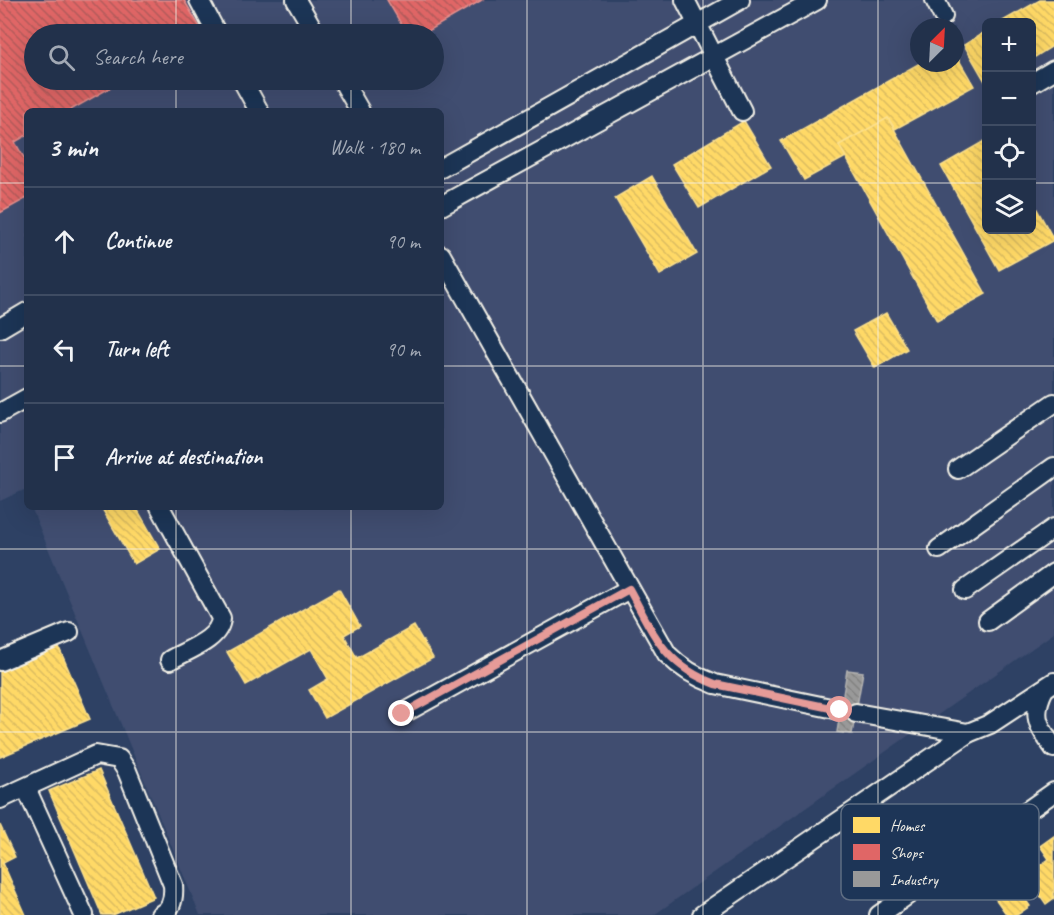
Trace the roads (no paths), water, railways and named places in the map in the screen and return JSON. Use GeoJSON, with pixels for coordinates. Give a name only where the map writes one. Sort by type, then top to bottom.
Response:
{"type":"FeatureCollection","features":[{"type":"Feature","properties":{"kind":"street"},"geometry":{"type":"LineString","coordinates":[[199,0],[212,24]]}},
{"type":"Feature","properties":{"kind":"street"},"geometry":{"type":"LineString","coordinates":[[296,0],[310,24]]}},
{"type":"Feature","properties":{"kind":"street"},"geometry":{"type":"LineString","coordinates":[[685,0],[742,111]]}},
{"type":"Feature","properties":{"kind":"street"},"geometry":{"type":"LineString","coordinates":[[444,166],[740,0]]}},
{"type":"Feature","properties":{"kind":"street"},"geometry":{"type":"LineString","coordinates":[[444,204],[817,0]]}},
{"type":"Feature","properties":{"kind":"street"},"geometry":{"type":"LineString","coordinates":[[1036,81],[1054,70]]}},
{"type":"Feature","properties":{"kind":"street"},"geometry":{"type":"LineString","coordinates":[[247,90],[257,108]]}},
{"type":"Feature","properties":{"kind":"street"},"geometry":{"type":"LineString","coordinates":[[348,90],[358,108]]}},
{"type":"Feature","properties":{"kind":"street"},"geometry":{"type":"LineString","coordinates":[[444,260],[629,589],[667,654],[678,665],[715,684],[968,733]]}},
{"type":"Feature","properties":{"kind":"street"},"geometry":{"type":"LineString","coordinates":[[0,328],[24,314]]}},
{"type":"Feature","properties":{"kind":"street"},"geometry":{"type":"LineString","coordinates":[[0,413],[24,400]]}},
{"type":"Feature","properties":{"kind":"street"},"geometry":{"type":"LineString","coordinates":[[958,469],[1054,403]]}},
{"type":"Feature","properties":{"kind":"street"},"geometry":{"type":"LineString","coordinates":[[939,549],[1054,466]]}},
{"type":"Feature","properties":{"kind":"street"},"geometry":{"type":"LineString","coordinates":[[162,510],[221,618],[216,633],[170,660]]}},
{"type":"Feature","properties":{"kind":"street"},"geometry":{"type":"LineString","coordinates":[[965,590],[1054,528]]}},
{"type":"Feature","properties":{"kind":"street"},"geometry":{"type":"LineString","coordinates":[[988,621],[1054,573]]}},
{"type":"Feature","properties":{"kind":"street"},"geometry":{"type":"LineString","coordinates":[[402,714],[629,589]]}},
{"type":"Feature","properties":{"kind":"street"},"geometry":{"type":"LineString","coordinates":[[0,661],[69,632]]}},
{"type":"Feature","properties":{"kind":"street"},"geometry":{"type":"LineString","coordinates":[[864,804],[968,733],[990,724],[1049,686]]}},
{"type":"Feature","properties":{"kind":"street"},"geometry":{"type":"LineString","coordinates":[[1049,686],[1038,701],[1036,715],[1041,729],[1054,748]]}},
{"type":"Feature","properties":{"kind":"street"},"geometry":{"type":"LineString","coordinates":[[0,799],[96,755],[119,759],[128,771],[173,885],[174,898],[165,912],[160,915]]}},
{"type":"Feature","properties":{"kind":"street"},"geometry":{"type":"LineString","coordinates":[[26,788],[84,915]]}},
{"type":"Feature","properties":{"kind":"street"},"geometry":{"type":"LineString","coordinates":[[1037,804],[1054,792]]}},
{"type":"Feature","properties":{"kind":"street"},"geometry":{"type":"LineString","coordinates":[[702,915],[841,820]]}},
{"type":"Feature","properties":{"kind":"street"},"geometry":{"type":"LineString","coordinates":[[879,915],[900,900]]}}]}
